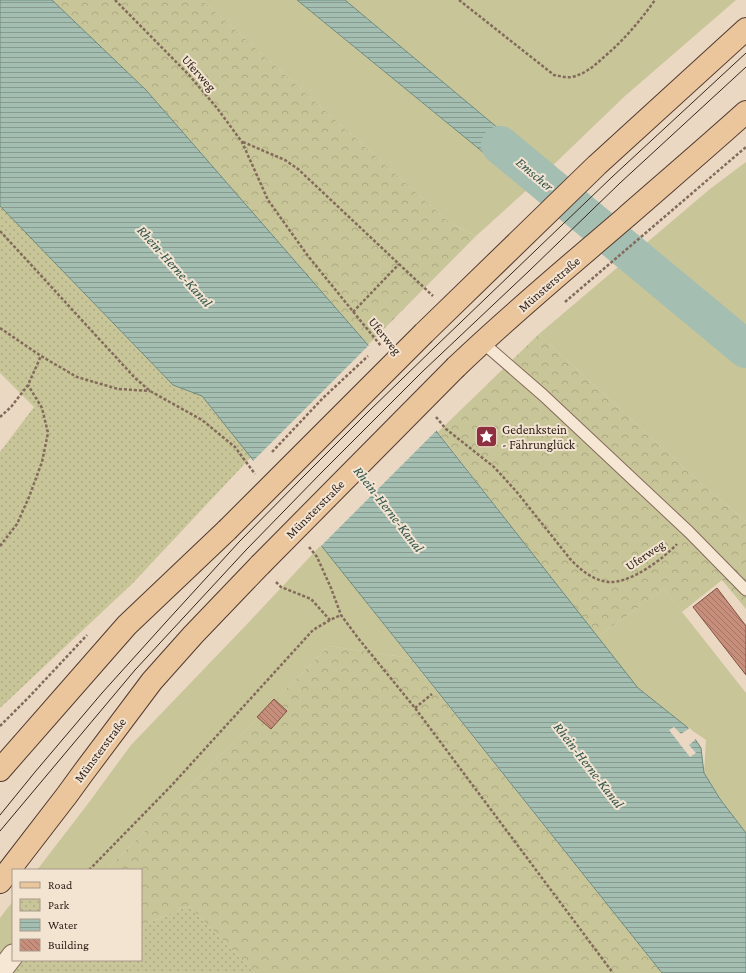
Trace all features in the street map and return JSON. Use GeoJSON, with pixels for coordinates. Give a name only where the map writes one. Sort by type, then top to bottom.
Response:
{"type":"FeatureCollection","features":[{"type":"Feature","properties":{"kind":"main road"},"geometry":{"type":"LineString","coordinates":[[0,770],[127,625],[228,530],[424,333],[597,165],[746,29]]}},
{"type":"Feature","properties":{"kind":"main road","name":"Münsterstraße"},"geometry":{"type":"LineString","coordinates":[[3,871],[67,795],[152,681],[193,635],[260,565],[482,342],[746,112]]}},
{"type":"Feature","properties":{"kind":"street"},"geometry":{"type":"LineString","coordinates":[[0,972],[12,956]]}},
{"type":"Feature","properties":{"kind":"lane"},"geometry":{"type":"LineString","coordinates":[[482,342],[543,395],[689,532],[746,590]]}},
{"type":"Feature","properties":{"kind":"path","name":"Uferweg"},"geometry":{"type":"LineString","coordinates":[[115,0],[189,75],[217,108],[242,142],[268,200],[308,256],[386,352]]}},
{"type":"Feature","properties":{"kind":"path"},"geometry":{"type":"LineString","coordinates":[[459,0],[554,75],[562,77],[571,77],[593,67],[618,45],[640,21],[655,0]]}},
{"type":"Feature","properties":{"kind":"path"},"geometry":{"type":"LineString","coordinates":[[242,142],[284,160],[298,169],[433,296]]}},
{"type":"Feature","properties":{"kind":"path"},"geometry":{"type":"LineString","coordinates":[[565,302],[746,147]]}},
{"type":"Feature","properties":{"kind":"path"},"geometry":{"type":"LineString","coordinates":[[0,231],[135,378],[150,392],[202,420],[235,447],[258,477]]}},
{"type":"Feature","properties":{"kind":"path"},"geometry":{"type":"LineString","coordinates":[[353,312],[399,264]]}},
{"type":"Feature","properties":{"kind":"path"},"geometry":{"type":"LineString","coordinates":[[0,328],[41,356],[77,377],[118,389],[150,392]]}},
{"type":"Feature","properties":{"kind":"path"},"geometry":{"type":"LineString","coordinates":[[0,417],[28,385],[41,356]]}},
{"type":"Feature","properties":{"kind":"path"},"geometry":{"type":"LineString","coordinates":[[0,546],[17,524],[29,497],[42,462],[48,433],[42,408],[28,385]]}},
{"type":"Feature","properties":{"kind":"path","name":"Uferweg"},"geometry":{"type":"LineString","coordinates":[[432,411],[446,429],[494,467],[516,491],[571,560],[589,576],[608,582],[617,582],[626,579],[651,565],[671,550],[689,532]]}},
{"type":"Feature","properties":{"kind":"path"},"geometry":{"type":"LineString","coordinates":[[307,545],[319,563],[331,588],[341,615],[415,708],[613,973]]}},
{"type":"Feature","properties":{"kind":"path"},"geometry":{"type":"LineString","coordinates":[[276,582],[281,587],[311,599],[330,620]]}},
{"type":"Feature","properties":{"kind":"path"},"geometry":{"type":"LineString","coordinates":[[90,869],[172,785],[313,630],[341,615]]}},
{"type":"Feature","properties":{"kind":"path"},"geometry":{"type":"LineString","coordinates":[[415,708],[432,694]]}},
{"type":"Feature","properties":{"kind":"green space"},"geometry":{"type":"Polygon","coordinates":[[[52,0],[202,0],[449,222],[476,236],[368,345],[146,90],[52,0]]]}},
{"type":"Feature","properties":{"kind":"green space"},"geometry":{"type":"Polygon","coordinates":[[[202,0],[297,0],[528,189],[476,236],[449,222],[202,0]]]}},
{"type":"Feature","properties":{"kind":"green space"},"geometry":{"type":"Polygon","coordinates":[[[345,0],[736,0],[625,96],[548,170],[345,0]]]}},
{"type":"Feature","properties":{"kind":"green space"},"geometry":{"type":"Polygon","coordinates":[[[746,162],[746,521],[699,482],[539,334],[710,189],[746,162]]]}},
{"type":"Feature","properties":{"kind":"green space"},"geometry":{"type":"Polygon","coordinates":[[[0,206],[173,385],[202,396],[251,457],[133,583],[0,708],[0,452],[34,407],[0,373],[0,206]]]}},
{"type":"Feature","properties":{"kind":"green space"},"geometry":{"type":"Polygon","coordinates":[[[539,334],[699,482],[746,521],[746,609],[722,580],[682,612],[664,589],[597,637],[438,432],[539,334]]]}},
{"type":"Feature","properties":{"kind":"green space"},"geometry":{"type":"Polygon","coordinates":[[[321,545],[410,658],[329,646],[107,869],[38,869],[131,745],[321,545]]]}},
{"type":"Feature","properties":{"kind":"green space"},"geometry":{"type":"Polygon","coordinates":[[[664,589],[746,693],[746,833],[720,799],[704,773],[706,740],[639,694],[597,637],[664,589]]]}},
{"type":"Feature","properties":{"kind":"green space"},"geometry":{"type":"Polygon","coordinates":[[[329,646],[410,658],[662,973],[255,973],[189,906],[142,926],[142,869],[107,869],[329,646]]]}},
{"type":"Feature","properties":{"kind":"green space"},"geometry":{"type":"Polygon","coordinates":[[[12,902],[12,961],[0,973],[0,918],[12,902]]]}},
{"type":"Feature","properties":{"kind":"green space"},"geometry":{"type":"Polygon","coordinates":[[[189,906],[255,973],[6,973],[15,961],[142,961],[142,926],[189,906]]]}},
{"type":"Feature","properties":{"kind":"water","name":"Rhein-Herne-Kanal"},"geometry":{"type":"Polygon","coordinates":[[[0,0],[52,0],[146,90],[368,345],[638,688],[687,727],[701,748],[704,773],[720,799],[746,833],[746,973],[662,973],[202,396],[173,385],[0,206],[0,0]]]}},
{"type":"Feature","properties":{"kind":"water"},"geometry":{"type":"Polygon","coordinates":[[[297,0],[345,0],[548,170],[528,189],[297,0]]]}},
{"type":"Feature","properties":{"kind":"pier"},"geometry":{"type":"Polygon","coordinates":[[[370,344],[438,429],[320,547],[252,462],[370,344]]]}},
{"type":"Feature","properties":{"kind":"pier"},"geometry":{"type":"Polygon","coordinates":[[[674,727],[681,734],[690,728],[697,738],[689,745],[696,753],[690,757],[669,730],[674,727]]]}},
{"type":"Feature","properties":{"kind":"building"},"geometry":{"type":"Polygon","coordinates":[[[717,588],[746,626],[746,675],[693,607],[717,588]]]}},
{"type":"Feature","properties":{"kind":"building"},"geometry":{"type":"Polygon","coordinates":[[[274,699],[287,711],[271,729],[257,717],[274,699]]]}},
{"type":"Feature","properties":{"kind":"waterway","name":"Emscher"},"geometry":{"type":"LineString","coordinates":[[500,145],[746,349]]}},
{"type":"Feature","properties":{"kind":"tram line"},"geometry":{"type":"LineString","coordinates":[[0,815],[102,693],[239,542],[436,346],[612,177],[746,53]]}},
{"type":"Feature","properties":{"kind":"tram line"},"geometry":{"type":"LineString","coordinates":[[0,831],[135,670],[246,550],[322,472],[422,372],[620,183],[746,67]]}},
{"type":"Feature","properties":{"kind":"place","name":"Gedenkstein - Fährunglück"},"geometry":{"type":"Point","coordinates":[486,436]}}]}
